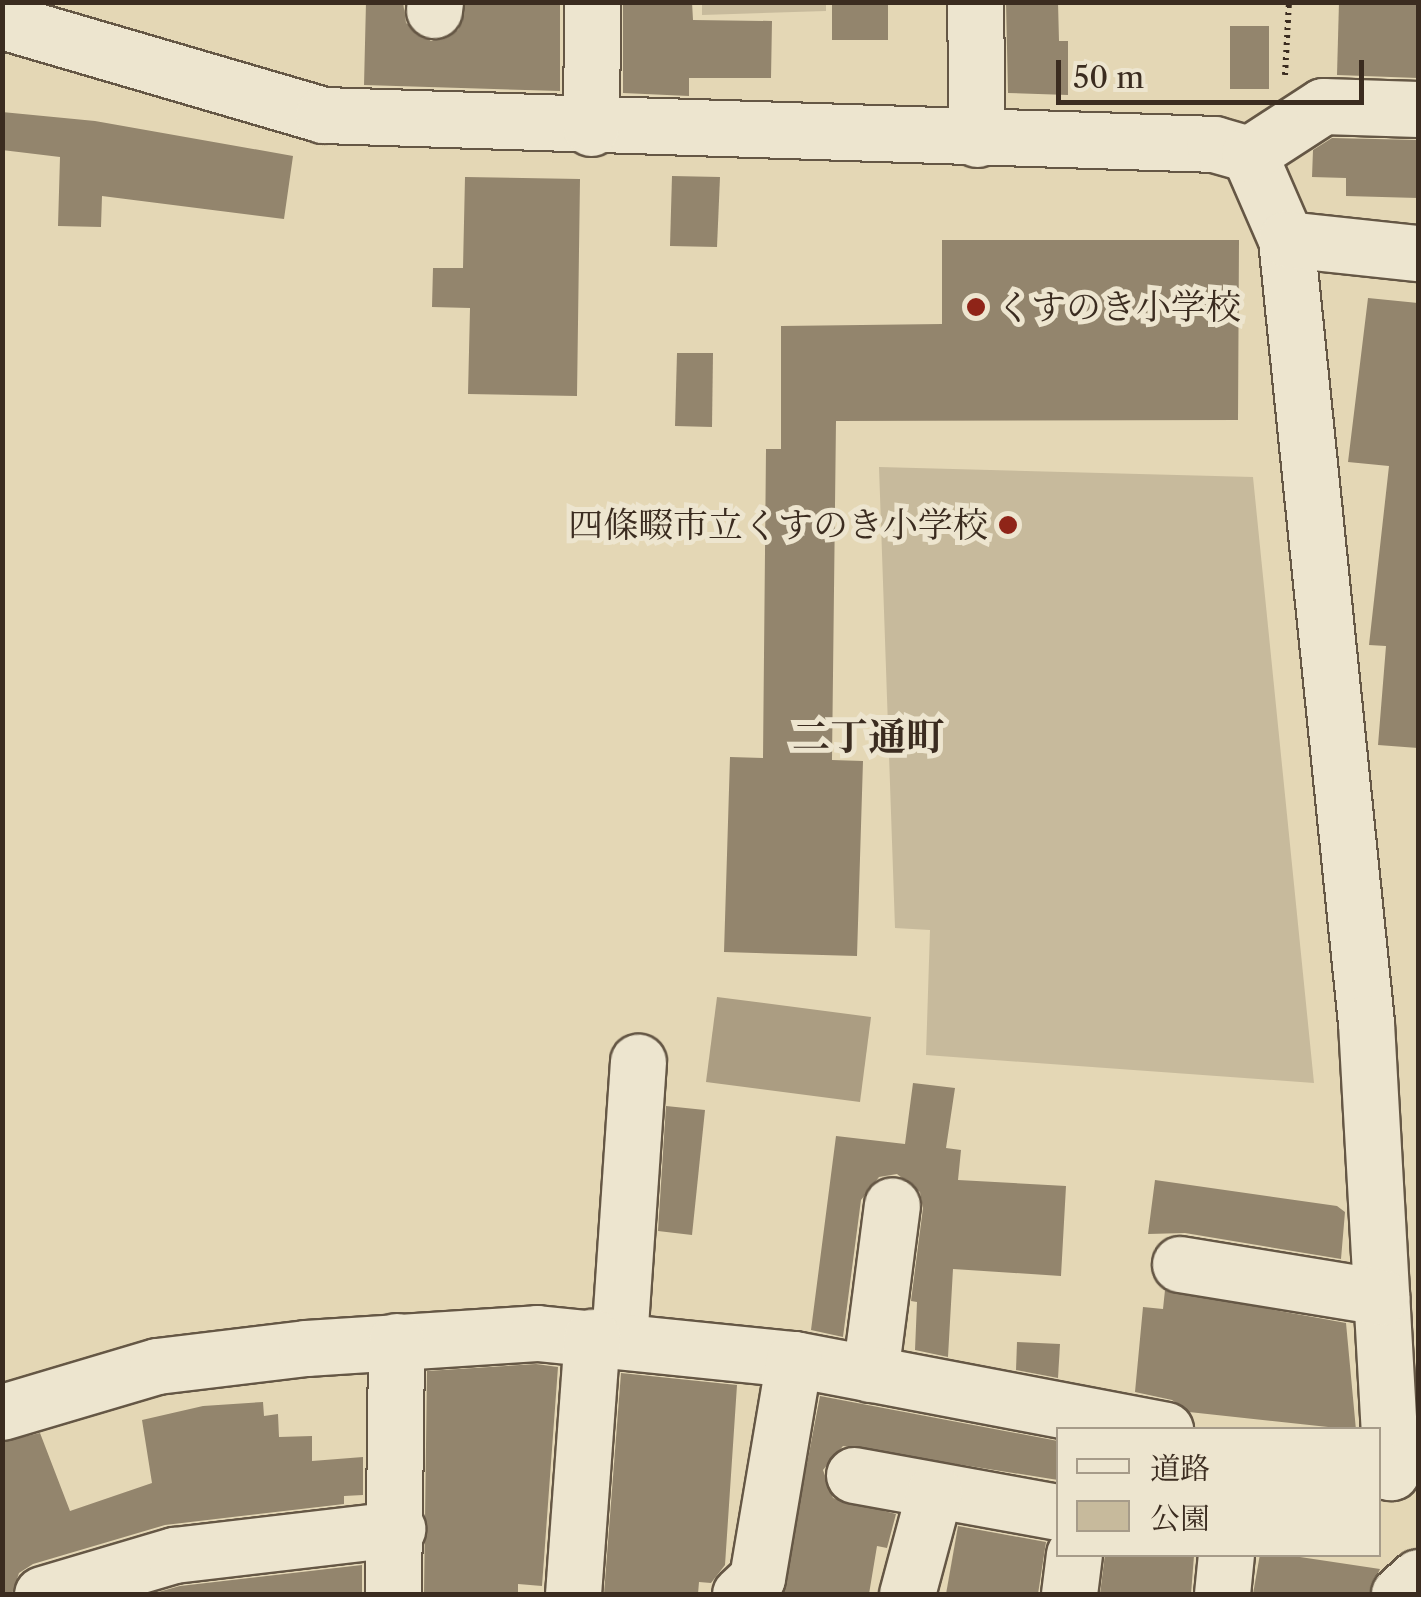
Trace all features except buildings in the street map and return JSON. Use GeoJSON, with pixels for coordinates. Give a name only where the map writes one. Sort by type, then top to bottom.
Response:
{"type":"FeatureCollection","features":[{"type":"Feature","properties":{"kind":"street"},"geometry":{"type":"LineString","coordinates":[[591,128],[592,2]]}},
{"type":"Feature","properties":{"kind":"street"},"geometry":{"type":"LineString","coordinates":[[975,2],[976,139]]}},
{"type":"Feature","properties":{"kind":"street"},"geometry":{"type":"LineString","coordinates":[[2,21],[324,115],[591,128],[1214,144],[1267,143],[1323,106],[1418,109]]}},
{"type":"Feature","properties":{"kind":"street"},"geometry":{"type":"LineString","coordinates":[[1267,143],[1286,239],[1366,1024],[1381,1297],[1396,1471]]}},
{"type":"Feature","properties":{"kind":"street"},"geometry":{"type":"LineString","coordinates":[[1286,239],[1418,254]]}},
{"type":"Feature","properties":{"kind":"street"},"geometry":{"type":"LineString","coordinates":[[573,1594],[638,1062]]}},
{"type":"Feature","properties":{"kind":"street"},"geometry":{"type":"LineString","coordinates":[[870,1374],[892,1206]]}},
{"type":"Feature","properties":{"kind":"street"},"geometry":{"type":"LineString","coordinates":[[1180,1264],[1381,1297]]}},
{"type":"Feature","properties":{"kind":"street"},"geometry":{"type":"LineString","coordinates":[[2,1412],[157,1366],[396,1341],[606,1339],[794,1360],[1149,1427]]}},
{"type":"Feature","properties":{"kind":"street"},"geometry":{"type":"LineString","coordinates":[[394,1594],[396,1341]]}},
{"type":"Feature","properties":{"kind":"street"},"geometry":{"type":"LineString","coordinates":[[740,1594],[757,1578],[794,1360]]}},
{"type":"Feature","properties":{"kind":"street"},"geometry":{"type":"LineString","coordinates":[[854,1475],[934,1493],[1056,1512]]}},
{"type":"Feature","properties":{"kind":"street"},"geometry":{"type":"LineString","coordinates":[[907,1594],[934,1493]]}},
{"type":"Feature","properties":{"kind":"street"},"geometry":{"type":"LineString","coordinates":[[42,1594],[174,1555],[397,1529]]}},
{"type":"Feature","properties":{"kind":"street"},"geometry":{"type":"LineString","coordinates":[[1069,1594],[1074,1557]]}},
{"type":"Feature","properties":{"kind":"street"},"geometry":{"type":"LineString","coordinates":[[1222,1594],[1226,1557]]}},
{"type":"Feature","properties":{"kind":"street"},"geometry":{"type":"LineString","coordinates":[[1399,1594],[1418,1577]]}},
{"type":"Feature","properties":{"kind":"path"},"geometry":{"type":"LineString","coordinates":[[1267,143],[1289,2]]}},
{"type":"Feature","properties":{"kind":"green space"},"geometry":{"type":"Polygon","coordinates":[[[702,3],[826,3],[826,11],[702,15],[702,3]]]}},
{"type":"Feature","properties":{"kind":"green space"},"geometry":{"type":"Polygon","coordinates":[[[879,467],[1253,477],[1314,1083],[926,1055],[930,930],[895,928],[879,467]]]}},
{"type":"Feature","properties":{"kind":"shaded area"},"geometry":{"type":"Polygon","coordinates":[[[717,997],[871,1017],[860,1102],[706,1082],[717,997]]]}},
{"type":"Feature","properties":{"kind":"place","name":"くすのき小学校"},"geometry":{"type":"Point","coordinates":[976,307]}},
{"type":"Feature","properties":{"kind":"place","name":"四條畷市立くすのき小学校"},"geometry":{"type":"Point","coordinates":[1008,525]}},
{"type":"Feature","properties":{"kind":"district","name":"二丁通町"},"geometry":{"type":"Point","coordinates":[868,737]}}]}
